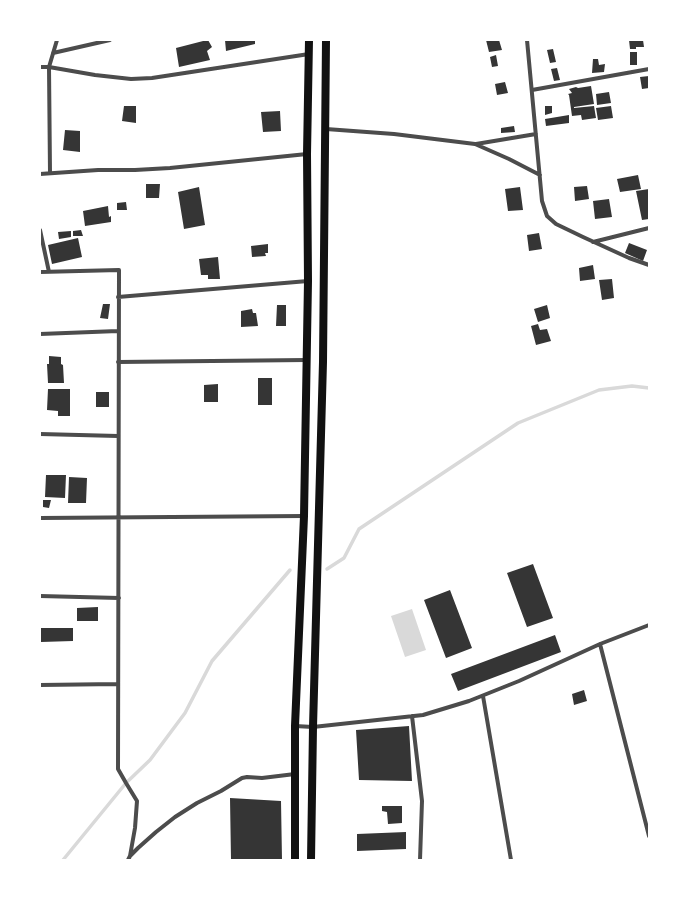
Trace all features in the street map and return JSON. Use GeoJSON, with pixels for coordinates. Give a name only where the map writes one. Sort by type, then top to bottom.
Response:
{"type":"FeatureCollection","features":[{"type":"Feature","properties":{"kind":"main road"},"geometry":{"type":"LineString","coordinates":[[295,860],[295,726],[304,516],[307,360],[307,154],[309,40]]}},
{"type":"Feature","properties":{"kind":"main road"},"geometry":{"type":"LineString","coordinates":[[311,860],[313,726],[323,362],[326,40]]}},
{"type":"Feature","properties":{"kind":"street"},"geometry":{"type":"LineString","coordinates":[[50,173],[49,67],[57,40]]}},
{"type":"Feature","properties":{"kind":"street"},"geometry":{"type":"LineString","coordinates":[[53,54],[110,40]]}},
{"type":"Feature","properties":{"kind":"street"},"geometry":{"type":"LineString","coordinates":[[528,40],[542,201],[547,216],[556,224],[593,242],[649,265]]}},
{"type":"Feature","properties":{"kind":"street"},"geometry":{"type":"LineString","coordinates":[[40,67],[131,79],[152,78],[308,54]]}},
{"type":"Feature","properties":{"kind":"street"},"geometry":{"type":"LineString","coordinates":[[532,90],[649,69]]}},
{"type":"Feature","properties":{"kind":"street"},"geometry":{"type":"LineString","coordinates":[[326,129],[394,134],[475,144],[536,134]]}},
{"type":"Feature","properties":{"kind":"street"},"geometry":{"type":"LineString","coordinates":[[475,144],[540,175]]}},
{"type":"Feature","properties":{"kind":"street"},"geometry":{"type":"LineString","coordinates":[[40,174],[98,170],[170,168],[307,154]]}},
{"type":"Feature","properties":{"kind":"street"},"geometry":{"type":"LineString","coordinates":[[593,242],[649,228]]}},
{"type":"Feature","properties":{"kind":"street"},"geometry":{"type":"LineString","coordinates":[[40,230],[49,272]]}},
{"type":"Feature","properties":{"kind":"street"},"geometry":{"type":"LineString","coordinates":[[40,272],[118,270],[118,768],[137,801],[135,828],[129,858]]}},
{"type":"Feature","properties":{"kind":"street"},"geometry":{"type":"LineString","coordinates":[[118,297],[308,281]]}},
{"type":"Feature","properties":{"kind":"street"},"geometry":{"type":"LineString","coordinates":[[40,334],[118,331]]}},
{"type":"Feature","properties":{"kind":"street"},"geometry":{"type":"LineString","coordinates":[[118,362],[307,360]]}},
{"type":"Feature","properties":{"kind":"street"},"geometry":{"type":"LineString","coordinates":[[40,434],[118,436]]}},
{"type":"Feature","properties":{"kind":"street"},"geometry":{"type":"LineString","coordinates":[[40,518],[304,516]]}},
{"type":"Feature","properties":{"kind":"street"},"geometry":{"type":"LineString","coordinates":[[40,596],[119,598]]}},
{"type":"Feature","properties":{"kind":"street"},"geometry":{"type":"LineString","coordinates":[[295,726],[313,726],[423,715],[483,696],[600,644],[649,625]]}},
{"type":"Feature","properties":{"kind":"street"},"geometry":{"type":"LineString","coordinates":[[600,644],[649,836]]}},
{"type":"Feature","properties":{"kind":"street"},"geometry":{"type":"LineString","coordinates":[[40,685],[118,684]]}},
{"type":"Feature","properties":{"kind":"street"},"geometry":{"type":"LineString","coordinates":[[483,696],[511,860]]}},
{"type":"Feature","properties":{"kind":"street"},"geometry":{"type":"LineString","coordinates":[[412,716],[422,801],[420,860]]}},
{"type":"Feature","properties":{"kind":"street"},"geometry":{"type":"LineString","coordinates":[[129,858],[156,832],[176,817],[197,803],[242,778],[262,778],[295,774]]}},
{"type":"Feature","properties":{"kind":"shaded area"},"geometry":{"type":"Polygon","coordinates":[[[412,609],[426,650],[405,657],[391,616],[412,609]]]}},
{"type":"Feature","properties":{"kind":"building"},"geometry":{"type":"Polygon","coordinates":[[[208,40],[212,47],[207,51],[210,60],[179,67],[176,48],[208,40]]]}},
{"type":"Feature","properties":{"kind":"building"},"geometry":{"type":"Polygon","coordinates":[[[225,40],[255,40],[255,44],[226,51],[225,40]]]}},
{"type":"Feature","properties":{"kind":"building"},"geometry":{"type":"Polygon","coordinates":[[[486,40],[499,40],[502,50],[489,52],[486,40]]]}},
{"type":"Feature","properties":{"kind":"building"},"geometry":{"type":"Polygon","coordinates":[[[629,40],[643,40],[644,47],[630,49],[629,40]]]}},
{"type":"Feature","properties":{"kind":"building"},"geometry":{"type":"Polygon","coordinates":[[[553,49],[556,62],[550,63],[547,50],[553,49]]]}},
{"type":"Feature","properties":{"kind":"building"},"geometry":{"type":"Polygon","coordinates":[[[630,52],[637,52],[637,65],[630,65],[630,52]]]}},
{"type":"Feature","properties":{"kind":"building"},"geometry":{"type":"Polygon","coordinates":[[[496,55],[498,66],[492,67],[490,57],[496,55]]]}},
{"type":"Feature","properties":{"kind":"building"},"geometry":{"type":"Polygon","coordinates":[[[593,59],[598,59],[599,65],[605,64],[604,72],[592,73],[593,59]]]}},
{"type":"Feature","properties":{"kind":"building"},"geometry":{"type":"Polygon","coordinates":[[[557,68],[560,80],[554,81],[551,69],[557,68]]]}},
{"type":"Feature","properties":{"kind":"building"},"geometry":{"type":"Polygon","coordinates":[[[649,76],[649,88],[642,89],[640,77],[649,76]]]}},
{"type":"Feature","properties":{"kind":"building"},"geometry":{"type":"Polygon","coordinates":[[[505,82],[508,93],[497,95],[495,84],[505,82]]]}},
{"type":"Feature","properties":{"kind":"building"},"geometry":{"type":"Polygon","coordinates":[[[591,86],[594,104],[574,108],[594,106],[596,118],[582,120],[581,115],[572,116],[568,94],[572,93],[569,89],[591,86]]]}},
{"type":"Feature","properties":{"kind":"building"},"geometry":{"type":"Polygon","coordinates":[[[609,92],[611,103],[597,105],[596,94],[609,92]]]}},
{"type":"Feature","properties":{"kind":"building"},"geometry":{"type":"Polygon","coordinates":[[[124,106],[136,106],[136,123],[122,121],[124,106]]]}},
{"type":"Feature","properties":{"kind":"building"},"geometry":{"type":"Polygon","coordinates":[[[545,106],[552,106],[552,113],[545,115],[545,106]]]}},
{"type":"Feature","properties":{"kind":"building"},"geometry":{"type":"Polygon","coordinates":[[[611,106],[613,118],[598,120],[596,108],[611,106]]]}},
{"type":"Feature","properties":{"kind":"building"},"geometry":{"type":"Polygon","coordinates":[[[280,111],[281,131],[263,132],[261,112],[280,111]]]}},
{"type":"Feature","properties":{"kind":"building"},"geometry":{"type":"Polygon","coordinates":[[[569,115],[569,123],[546,126],[545,119],[569,115]]]}},
{"type":"Feature","properties":{"kind":"building"},"geometry":{"type":"Polygon","coordinates":[[[514,126],[515,132],[501,133],[501,128],[514,126]]]}},
{"type":"Feature","properties":{"kind":"building"},"geometry":{"type":"Polygon","coordinates":[[[65,130],[80,131],[80,152],[63,150],[65,130]]]}},
{"type":"Feature","properties":{"kind":"building"},"geometry":{"type":"Polygon","coordinates":[[[638,175],[641,189],[620,192],[617,179],[638,175]]]}},
{"type":"Feature","properties":{"kind":"building"},"geometry":{"type":"Polygon","coordinates":[[[146,184],[160,184],[159,198],[146,198],[146,184]]]}},
{"type":"Feature","properties":{"kind":"building"},"geometry":{"type":"Polygon","coordinates":[[[587,186],[589,199],[575,201],[574,187],[587,186]]]}},
{"type":"Feature","properties":{"kind":"building"},"geometry":{"type":"Polygon","coordinates":[[[199,187],[205,225],[184,229],[178,192],[199,187]]]}},
{"type":"Feature","properties":{"kind":"building"},"geometry":{"type":"Polygon","coordinates":[[[520,187],[523,210],[508,211],[505,189],[520,187]]]}},
{"type":"Feature","properties":{"kind":"building"},"geometry":{"type":"Polygon","coordinates":[[[649,189],[649,219],[642,220],[636,191],[649,189]]]}},
{"type":"Feature","properties":{"kind":"building"},"geometry":{"type":"Polygon","coordinates":[[[609,199],[612,217],[595,219],[593,201],[609,199]]]}},
{"type":"Feature","properties":{"kind":"building"},"geometry":{"type":"Polygon","coordinates":[[[126,202],[127,210],[117,210],[117,203],[126,202]]]}},
{"type":"Feature","properties":{"kind":"building"},"geometry":{"type":"Polygon","coordinates":[[[108,206],[111,222],[85,226],[83,211],[108,206]]]}},
{"type":"Feature","properties":{"kind":"building"},"geometry":{"type":"Polygon","coordinates":[[[81,230],[83,236],[73,236],[73,231],[81,230]]]}},
{"type":"Feature","properties":{"kind":"building"},"geometry":{"type":"Polygon","coordinates":[[[71,231],[71,237],[59,239],[58,232],[71,231]]]}},
{"type":"Feature","properties":{"kind":"building"},"geometry":{"type":"Polygon","coordinates":[[[539,233],[542,249],[529,251],[527,235],[539,233]]]}},
{"type":"Feature","properties":{"kind":"building"},"geometry":{"type":"Polygon","coordinates":[[[78,238],[82,257],[52,264],[48,245],[78,238]]]}},
{"type":"Feature","properties":{"kind":"building"},"geometry":{"type":"Polygon","coordinates":[[[629,243],[647,250],[643,261],[625,253],[629,243]]]}},
{"type":"Feature","properties":{"kind":"building"},"geometry":{"type":"Polygon","coordinates":[[[268,244],[268,253],[265,253],[266,256],[252,257],[251,246],[268,244]]]}},
{"type":"Feature","properties":{"kind":"building"},"geometry":{"type":"Polygon","coordinates":[[[218,257],[220,279],[208,279],[208,275],[201,275],[199,259],[218,257]]]}},
{"type":"Feature","properties":{"kind":"building"},"geometry":{"type":"Polygon","coordinates":[[[593,265],[595,279],[580,281],[579,268],[593,265]]]}},
{"type":"Feature","properties":{"kind":"building"},"geometry":{"type":"Polygon","coordinates":[[[612,279],[614,298],[602,300],[599,280],[612,279]]]}},
{"type":"Feature","properties":{"kind":"building"},"geometry":{"type":"Polygon","coordinates":[[[103,304],[110,304],[108,319],[100,318],[103,304]]]}},
{"type":"Feature","properties":{"kind":"building"},"geometry":{"type":"Polygon","coordinates":[[[277,305],[286,305],[286,326],[276,326],[277,305]]]}},
{"type":"Feature","properties":{"kind":"building"},"geometry":{"type":"Polygon","coordinates":[[[547,305],[550,318],[538,322],[534,309],[547,305]]]}},
{"type":"Feature","properties":{"kind":"building"},"geometry":{"type":"Polygon","coordinates":[[[252,309],[253,313],[256,313],[258,326],[241,327],[241,311],[252,309]]]}},
{"type":"Feature","properties":{"kind":"building"},"geometry":{"type":"Polygon","coordinates":[[[538,324],[540,330],[547,329],[551,341],[536,345],[531,326],[538,324]]]}},
{"type":"Feature","properties":{"kind":"building"},"geometry":{"type":"Polygon","coordinates":[[[49,356],[61,357],[64,383],[48,383],[47,364],[49,364],[49,356]]]}},
{"type":"Feature","properties":{"kind":"building"},"geometry":{"type":"Polygon","coordinates":[[[258,378],[272,378],[272,405],[258,405],[258,378]]]}},
{"type":"Feature","properties":{"kind":"building"},"geometry":{"type":"Polygon","coordinates":[[[218,384],[218,402],[204,402],[204,385],[218,384]]]}},
{"type":"Feature","properties":{"kind":"building"},"geometry":{"type":"Polygon","coordinates":[[[48,389],[70,389],[70,416],[58,416],[58,411],[47,410],[48,389]]]}},
{"type":"Feature","properties":{"kind":"building"},"geometry":{"type":"Polygon","coordinates":[[[96,392],[109,392],[109,407],[96,407],[96,392]]]}},
{"type":"Feature","properties":{"kind":"building"},"geometry":{"type":"Polygon","coordinates":[[[46,475],[66,475],[65,498],[45,497],[46,475]]]}},
{"type":"Feature","properties":{"kind":"building"},"geometry":{"type":"Polygon","coordinates":[[[69,477],[87,478],[86,503],[68,503],[69,477]]]}},
{"type":"Feature","properties":{"kind":"building"},"geometry":{"type":"Polygon","coordinates":[[[43,500],[51,500],[49,508],[43,507],[43,500]]]}},
{"type":"Feature","properties":{"kind":"building"},"geometry":{"type":"Polygon","coordinates":[[[533,564],[553,618],[527,627],[507,573],[533,564]]]}},
{"type":"Feature","properties":{"kind":"building"},"geometry":{"type":"Polygon","coordinates":[[[450,590],[472,648],[446,658],[424,600],[450,590]]]}},
{"type":"Feature","properties":{"kind":"building"},"geometry":{"type":"Polygon","coordinates":[[[98,607],[98,621],[77,621],[77,608],[98,607]]]}},
{"type":"Feature","properties":{"kind":"building"},"geometry":{"type":"Polygon","coordinates":[[[41,628],[73,628],[73,641],[41,642],[41,628]]]}},
{"type":"Feature","properties":{"kind":"building"},"geometry":{"type":"Polygon","coordinates":[[[555,635],[561,652],[458,691],[451,674],[555,635]]]}},
{"type":"Feature","properties":{"kind":"building"},"geometry":{"type":"Polygon","coordinates":[[[584,690],[587,701],[574,705],[572,694],[584,690]]]}},
{"type":"Feature","properties":{"kind":"building"},"geometry":{"type":"Polygon","coordinates":[[[409,726],[412,781],[359,780],[356,730],[409,726]]]}},
{"type":"Feature","properties":{"kind":"building"},"geometry":{"type":"Polygon","coordinates":[[[230,798],[281,801],[282,860],[231,860],[230,798]]]}},
{"type":"Feature","properties":{"kind":"building"},"geometry":{"type":"Polygon","coordinates":[[[382,806],[402,806],[402,823],[388,824],[387,812],[382,811],[382,806]]]}},
{"type":"Feature","properties":{"kind":"building"},"geometry":{"type":"Polygon","coordinates":[[[406,832],[406,849],[357,851],[357,834],[406,832]]]}},
{"type":"Feature","properties":{"kind":"waterway"},"geometry":{"type":"LineString","coordinates":[[327,569],[344,558],[359,529],[518,423],[599,390],[632,386],[649,388]]}},
{"type":"Feature","properties":{"kind":"waterway"},"geometry":{"type":"LineString","coordinates":[[63,860],[126,783],[150,760],[185,713],[212,661],[290,570]]}}]}
